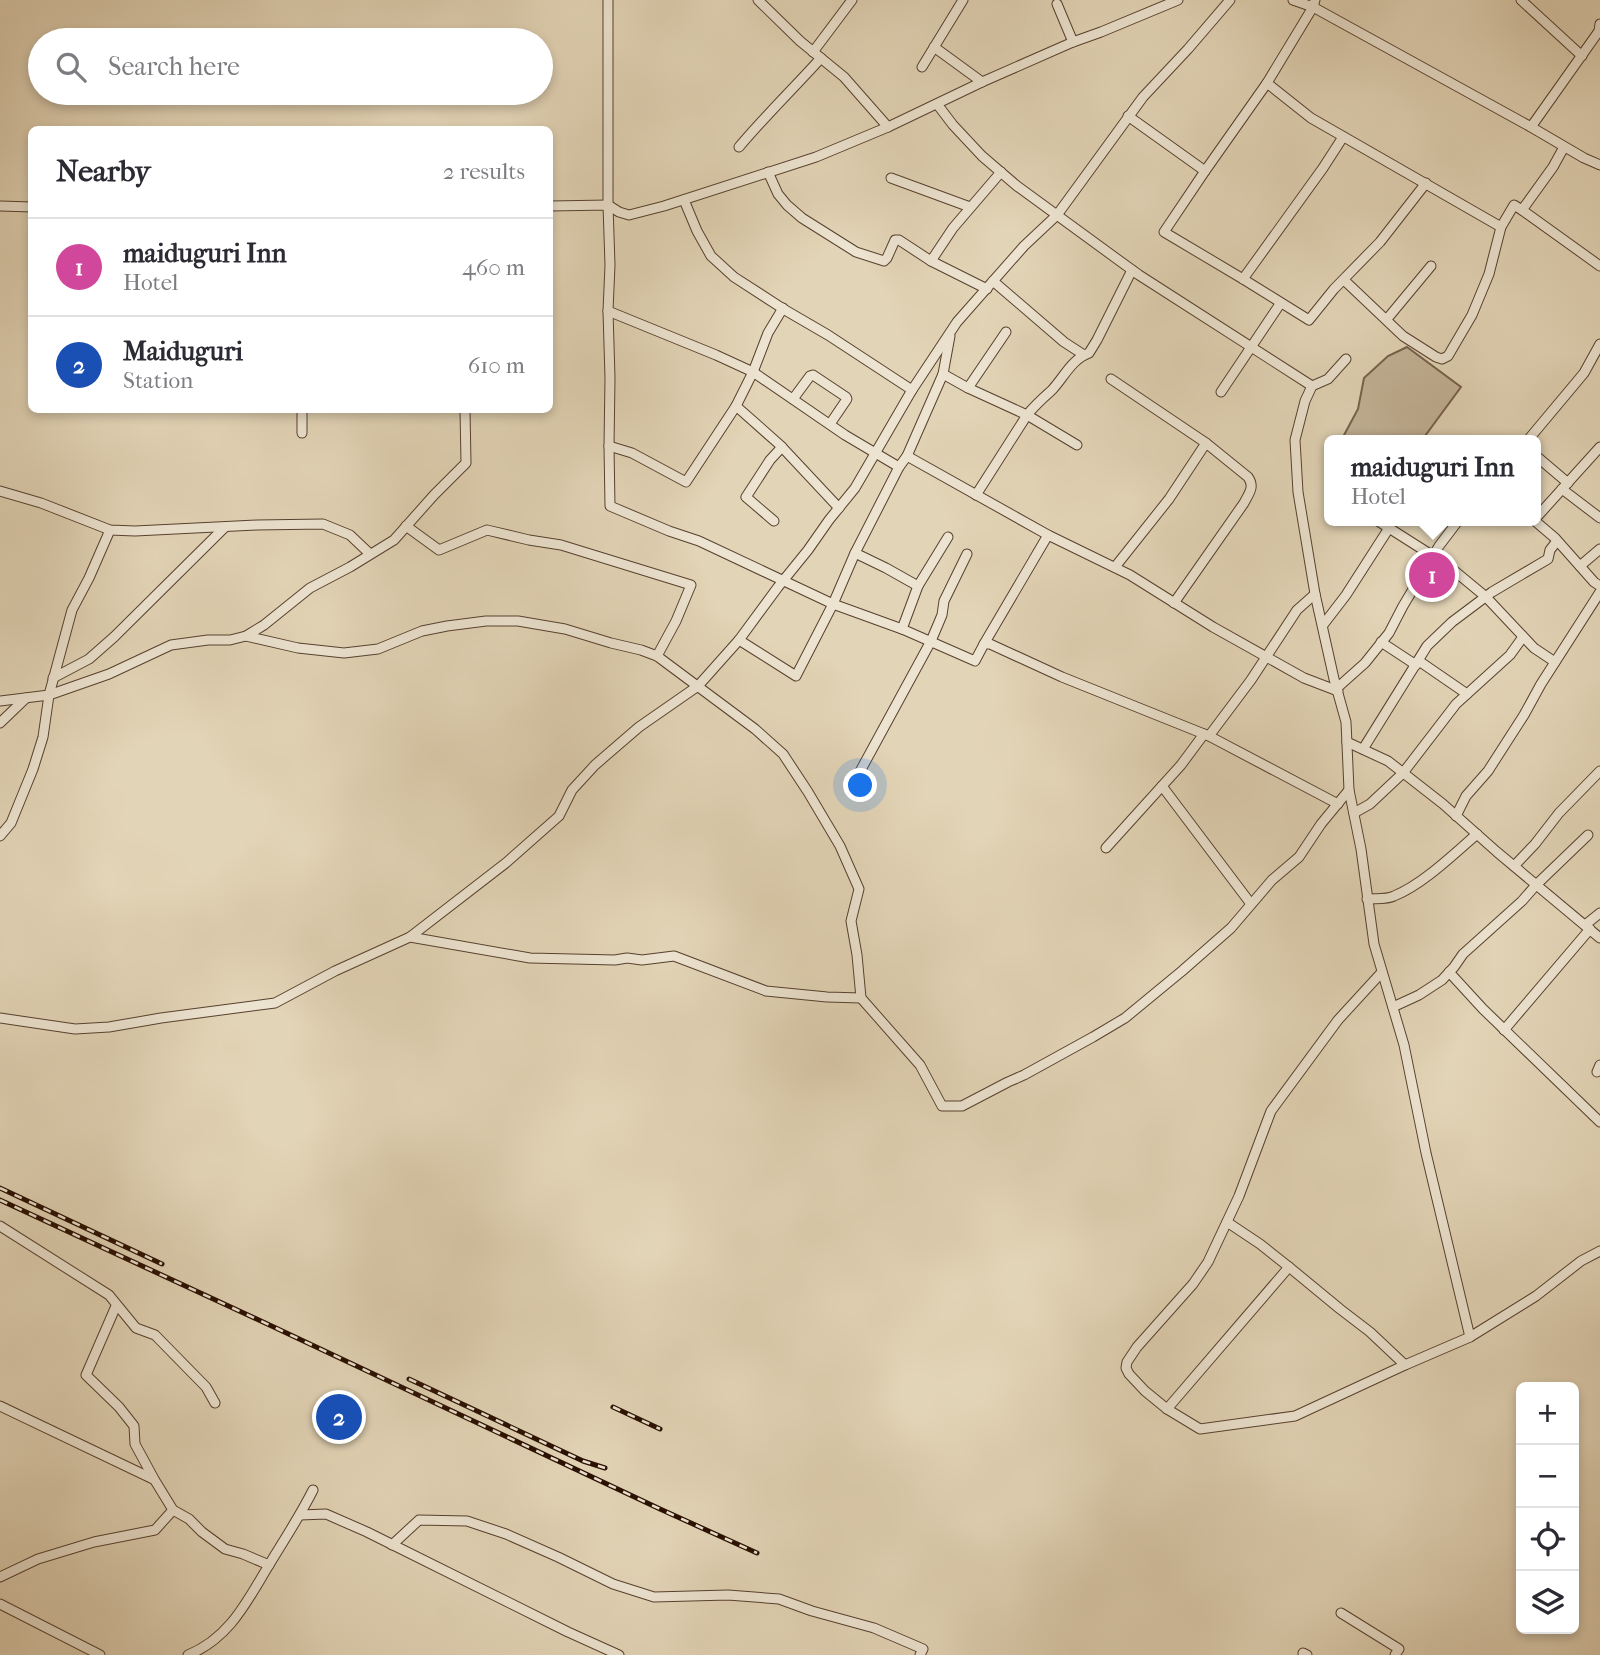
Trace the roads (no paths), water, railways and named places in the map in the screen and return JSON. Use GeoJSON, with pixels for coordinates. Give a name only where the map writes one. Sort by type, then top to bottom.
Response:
{"type":"FeatureCollection","features":[{"type":"Feature","properties":{"kind":"street"},"geometry":{"type":"LineString","coordinates":[[608,0],[610,506],[699,541],[833,604],[902,629],[975,661],[1048,535]]}},
{"type":"Feature","properties":{"kind":"street"},"geometry":{"type":"LineString","coordinates":[[758,0],[844,78],[888,127]]}},
{"type":"Feature","properties":{"kind":"street"},"geometry":{"type":"LineString","coordinates":[[739,147],[817,55],[852,0]]}},
{"type":"Feature","properties":{"kind":"street"},"geometry":{"type":"LineString","coordinates":[[922,67],[963,0]]}},
{"type":"Feature","properties":{"kind":"street"},"geometry":{"type":"LineString","coordinates":[[553,206],[608,205],[629,215],[816,157],[1073,42],[1178,0]]}},
{"type":"Feature","properties":{"kind":"street"},"geometry":{"type":"LineString","coordinates":[[0,1018],[75,1028],[97,1027],[275,1003],[335,971],[410,937],[507,862],[559,816],[572,790],[595,765],[639,727],[698,686],[739,640],[855,488],[912,390],[970,305],[1024,246],[1057,215],[1143,97],[1230,0]]}},
{"type":"Feature","properties":{"kind":"street"},"geometry":{"type":"LineString","coordinates":[[1293,0],[1314,3],[1600,165]]}},
{"type":"Feature","properties":{"kind":"street"},"geometry":{"type":"LineString","coordinates":[[1521,0],[1582,56]]}},
{"type":"Feature","properties":{"kind":"street"},"geometry":{"type":"LineString","coordinates":[[1314,3],[1268,83],[1164,232],[1309,320],[1380,243],[1426,183]]}},
{"type":"Feature","properties":{"kind":"street"},"geometry":{"type":"LineString","coordinates":[[1058,4],[1073,42]]}},
{"type":"Feature","properties":{"kind":"street"},"geometry":{"type":"LineString","coordinates":[[1531,127],[1599,31],[1600,24]]}},
{"type":"Feature","properties":{"kind":"street"},"geometry":{"type":"LineString","coordinates":[[934,47],[982,82]]}},
{"type":"Feature","properties":{"kind":"street"},"geometry":{"type":"LineString","coordinates":[[1268,83],[1311,118],[1501,227]]}},
{"type":"Feature","properties":{"kind":"street"},"geometry":{"type":"LineString","coordinates":[[937,104],[982,156],[1057,215],[1132,270],[1312,386]]}},
{"type":"Feature","properties":{"kind":"street"},"geometry":{"type":"LineString","coordinates":[[1128,116],[1205,171]]}},
{"type":"Feature","properties":{"kind":"street"},"geometry":{"type":"LineString","coordinates":[[1243,279],[1343,137]]}},
{"type":"Feature","properties":{"kind":"street"},"geometry":{"type":"LineString","coordinates":[[1522,210],[1564,147]]}},
{"type":"Feature","properties":{"kind":"street"},"geometry":{"type":"LineString","coordinates":[[768,172],[778,194],[787,205],[802,218],[856,252],[884,261],[895,240],[899,240],[931,261],[990,285],[1084,355]]}},
{"type":"Feature","properties":{"kind":"street"},"geometry":{"type":"LineString","coordinates":[[931,261],[970,207],[1001,172]]}},
{"type":"Feature","properties":{"kind":"street"},"geometry":{"type":"LineString","coordinates":[[891,178],[970,207]]}},
{"type":"Feature","properties":{"kind":"street"},"geometry":{"type":"LineString","coordinates":[[684,200],[710,256],[734,277],[912,390]]}},
{"type":"Feature","properties":{"kind":"street"},"geometry":{"type":"LineString","coordinates":[[1344,280],[1403,336],[1442,359],[1448,356],[1472,316],[1485,284],[1501,227],[1514,205],[1600,266]]}},
{"type":"Feature","properties":{"kind":"street"},"geometry":{"type":"LineString","coordinates":[[0,206],[28,207]]}},
{"type":"Feature","properties":{"kind":"street"},"geometry":{"type":"LineString","coordinates":[[1387,319],[1430,266]]}},
{"type":"Feature","properties":{"kind":"street"},"geometry":{"type":"LineString","coordinates":[[976,495],[1027,415],[1069,368],[1089,353],[1132,270]]}},
{"type":"Feature","properties":{"kind":"street"},"geometry":{"type":"LineString","coordinates":[[1221,392],[1280,304]]}},
{"type":"Feature","properties":{"kind":"street"},"geometry":{"type":"LineString","coordinates":[[609,446],[632,453],[686,482],[736,406],[768,333],[783,308]]}},
{"type":"Feature","properties":{"kind":"street"},"geometry":{"type":"LineString","coordinates":[[608,311],[753,372],[876,455],[899,467]]}},
{"type":"Feature","properties":{"kind":"street"},"geometry":{"type":"LineString","coordinates":[[739,640],[796,676],[833,604],[855,553],[907,456],[943,374],[951,331]]}},
{"type":"Feature","properties":{"kind":"street"},"geometry":{"type":"LineString","coordinates":[[968,388],[1006,332]]}},
{"type":"Feature","properties":{"kind":"street"},"geometry":{"type":"LineString","coordinates":[[1532,435],[1584,373],[1600,344]]}},
{"type":"Feature","properties":{"kind":"street"},"geometry":{"type":"LineString","coordinates":[[1346,359],[1328,379],[1312,386],[1305,401],[1295,440],[1298,492],[1315,594],[1346,722],[1349,790],[1361,849],[1374,944],[1404,1045],[1426,1153],[1470,1337]]}},
{"type":"Feature","properties":{"kind":"street"},"geometry":{"type":"LineString","coordinates":[[943,374],[1027,415],[1077,445]]}},
{"type":"Feature","properties":{"kind":"street"},"geometry":{"type":"LineString","coordinates":[[793,399],[813,375],[847,400],[830,424]]}},
{"type":"Feature","properties":{"kind":"street"},"geometry":{"type":"LineString","coordinates":[[1111,379],[1206,443],[1252,482],[1252,489],[1174,603]]}},
{"type":"Feature","properties":{"kind":"street"},"geometry":{"type":"LineString","coordinates":[[736,406],[782,447],[839,508]]}},
{"type":"Feature","properties":{"kind":"street"},"geometry":{"type":"LineString","coordinates":[[302,413],[302,433]]}},
{"type":"Feature","properties":{"kind":"street"},"geometry":{"type":"LineString","coordinates":[[0,701],[49,695],[109,674],[171,645],[230,640],[246,636],[264,625],[310,588],[394,540],[466,463],[465,413]]}},
{"type":"Feature","properties":{"kind":"street"},"geometry":{"type":"LineString","coordinates":[[1115,567],[1170,499],[1206,443]]}},
{"type":"Feature","properties":{"kind":"street"},"geometry":{"type":"LineString","coordinates":[[774,521],[746,497],[770,460],[782,447]]}},
{"type":"Feature","properties":{"kind":"street"},"geometry":{"type":"LineString","coordinates":[[1541,513],[1600,447]]}},
{"type":"Feature","properties":{"kind":"street"},"geometry":{"type":"LineString","coordinates":[[907,456],[1048,535],[1130,575],[1213,627],[1304,678],[1337,689]]}},
{"type":"Feature","properties":{"kind":"street"},"geometry":{"type":"LineString","coordinates":[[1541,461],[1600,518]]}},
{"type":"Feature","properties":{"kind":"street"},"geometry":{"type":"LineString","coordinates":[[0,491],[41,503],[110,530],[323,524],[349,536],[370,554]]}},
{"type":"Feature","properties":{"kind":"street"},"geometry":{"type":"LineString","coordinates":[[406,526],[439,550],[487,530],[561,545],[691,585],[657,656]]}},
{"type":"Feature","properties":{"kind":"street"},"geometry":{"type":"LineString","coordinates":[[1386,526],[1434,555],[1486,597],[1534,648],[1555,662]]}},
{"type":"Feature","properties":{"kind":"street"},"geometry":{"type":"LineString","coordinates":[[1337,689],[1365,663],[1389,633],[1434,555],[1454,526]]}},
{"type":"Feature","properties":{"kind":"street"},"geometry":{"type":"LineString","coordinates":[[1541,526],[1600,586]]}},
{"type":"Feature","properties":{"kind":"street"},"geometry":{"type":"LineString","coordinates":[[53,678],[89,659],[225,527]]}},
{"type":"Feature","properties":{"kind":"street"},"geometry":{"type":"LineString","coordinates":[[1323,625],[1346,595],[1389,528]]}},
{"type":"Feature","properties":{"kind":"street"},"geometry":{"type":"LineString","coordinates":[[0,836],[11,823],[33,769],[43,737],[53,678],[72,610],[110,530]]}},
{"type":"Feature","properties":{"kind":"street"},"geometry":{"type":"LineString","coordinates":[[902,629],[918,586],[948,537]]}},
{"type":"Feature","properties":{"kind":"street"},"geometry":{"type":"LineString","coordinates":[[1363,749],[1427,646],[1452,622],[1486,597],[1548,559],[1557,541]]}},
{"type":"Feature","properties":{"kind":"street"},"geometry":{"type":"LineString","coordinates":[[1580,566],[1600,550]]}},
{"type":"Feature","properties":{"kind":"street"},"geometry":{"type":"LineString","coordinates":[[855,553],[918,586]]}},
{"type":"Feature","properties":{"kind":"street"},"geometry":{"type":"LineString","coordinates":[[857,776],[931,641],[942,615],[944,600],[967,554]]}},
{"type":"Feature","properties":{"kind":"street"},"geometry":{"type":"LineString","coordinates":[[1456,816],[1466,796],[1488,771],[1600,592]]}},
{"type":"Feature","properties":{"kind":"street"},"geometry":{"type":"LineString","coordinates":[[1106,848],[1207,735],[1251,680],[1297,610],[1315,594]]}},
{"type":"Feature","properties":{"kind":"street"},"geometry":{"type":"LineString","coordinates":[[246,636],[298,648],[344,653],[378,649],[422,631],[447,626],[486,621],[518,621],[565,629],[657,656],[755,729],[783,754],[808,792],[840,846],[859,889],[850,921],[857,955],[861,998],[920,1065],[942,1105],[962,1106],[1024,1075],[1125,1018],[1231,928],[1272,880],[1299,857],[1321,824],[1349,790]]}},
{"type":"Feature","properties":{"kind":"street"},"geometry":{"type":"LineString","coordinates":[[1354,813],[1370,804],[1403,773],[1456,704],[1510,655],[1523,637]]}},
{"type":"Feature","properties":{"kind":"street"},"geometry":{"type":"LineString","coordinates":[[1381,642],[1467,694]]}},
{"type":"Feature","properties":{"kind":"street"},"geometry":{"type":"LineString","coordinates":[[984,644],[990,644],[1062,677],[1207,735],[1338,804]]}},
{"type":"Feature","properties":{"kind":"street"},"geometry":{"type":"LineString","coordinates":[[0,723],[26,698]]}},
{"type":"Feature","properties":{"kind":"street"},"geometry":{"type":"LineString","coordinates":[[1347,742],[1388,761],[1600,938]]}},
{"type":"Feature","properties":{"kind":"street"},"geometry":{"type":"LineString","coordinates":[[1514,866],[1559,813],[1600,771]]}},
{"type":"Feature","properties":{"kind":"street"},"geometry":{"type":"LineString","coordinates":[[1162,786],[1251,904]]}},
{"type":"Feature","properties":{"kind":"street"},"geometry":{"type":"LineString","coordinates":[[1367,899],[1391,898],[1408,889],[1444,863],[1477,834]]}},
{"type":"Feature","properties":{"kind":"street"},"geometry":{"type":"LineString","coordinates":[[1393,1007],[1419,995],[1441,980],[1463,954],[1522,901],[1588,835]]}},
{"type":"Feature","properties":{"kind":"street"},"geometry":{"type":"LineString","coordinates":[[1504,1030],[1600,913]]}},
{"type":"Feature","properties":{"kind":"street"},"geometry":{"type":"LineString","coordinates":[[410,937],[530,958],[575,961],[627,958],[642,960],[674,956],[766,991],[827,998],[861,998]]}},
{"type":"Feature","properties":{"kind":"street"},"geometry":{"type":"LineString","coordinates":[[1382,972],[1338,1020],[1271,1111],[1227,1222],[1208,1262],[1194,1284],[1127,1362],[1129,1374],[1167,1409],[1200,1429],[1295,1416],[1470,1337],[1536,1296],[1581,1261],[1600,1251]]}},
{"type":"Feature","properties":{"kind":"street"},"geometry":{"type":"LineString","coordinates":[[1449,972],[1504,1030],[1600,1122]]}},
{"type":"Feature","properties":{"kind":"street"},"geometry":{"type":"LineString","coordinates":[[1227,1222],[1260,1244],[1370,1332],[1405,1365]]}},
{"type":"Feature","properties":{"kind":"street"},"geometry":{"type":"LineString","coordinates":[[0,1226],[109,1295],[136,1328],[155,1335],[206,1387],[215,1403]]}},
{"type":"Feature","properties":{"kind":"street"},"geometry":{"type":"LineString","coordinates":[[1167,1409],[1289,1267]]}},
{"type":"Feature","properties":{"kind":"street"},"geometry":{"type":"LineString","coordinates":[[116,1306],[86,1375],[134,1426],[135,1444],[173,1510],[225,1549],[269,1565]]}},
{"type":"Feature","properties":{"kind":"street"},"geometry":{"type":"LineString","coordinates":[[0,1406],[154,1479]]}},
{"type":"Feature","properties":{"kind":"street"},"geometry":{"type":"LineString","coordinates":[[188,1655],[198,1654],[236,1619],[300,1516],[313,1490]]}},
{"type":"Feature","properties":{"kind":"street"},"geometry":{"type":"LineString","coordinates":[[0,1577],[38,1559],[83,1545],[155,1530],[173,1510]]}},
{"type":"Feature","properties":{"kind":"street"},"geometry":{"type":"LineString","coordinates":[[300,1516],[326,1514],[619,1655]]}},
{"type":"Feature","properties":{"kind":"street"},"geometry":{"type":"LineString","coordinates":[[391,1545],[419,1520],[467,1521],[506,1534],[613,1584],[654,1597],[728,1595],[779,1599],[874,1628],[922,1649],[920,1655]]}},
{"type":"Feature","properties":{"kind":"street"},"geometry":{"type":"LineString","coordinates":[[0,1604],[100,1655]]}},
{"type":"Feature","properties":{"kind":"street"},"geometry":{"type":"LineString","coordinates":[[1342,1614],[1399,1648],[1395,1655]]}},
{"type":"Feature","properties":{"kind":"railway"},"geometry":{"type":"LineString","coordinates":[[0,1188],[162,1264]]}},
{"type":"Feature","properties":{"kind":"railway"},"geometry":{"type":"LineString","coordinates":[[0,1200],[757,1553]]}},
{"type":"Feature","properties":{"kind":"railway"},"geometry":{"type":"LineString","coordinates":[[409,1379],[583,1461],[605,1468]]}},
{"type":"Feature","properties":{"kind":"railway"},"geometry":{"type":"LineString","coordinates":[[613,1407],[660,1429]]}},
{"type":"Feature","properties":{"kind":"place","name":"maiduguri Inn"},"geometry":{"type":"Point","coordinates":[1432,575]}},
{"type":"Feature","properties":{"kind":"place","name":"Maiduguri"},"geometry":{"type":"Point","coordinates":[339,1417]}}]}
